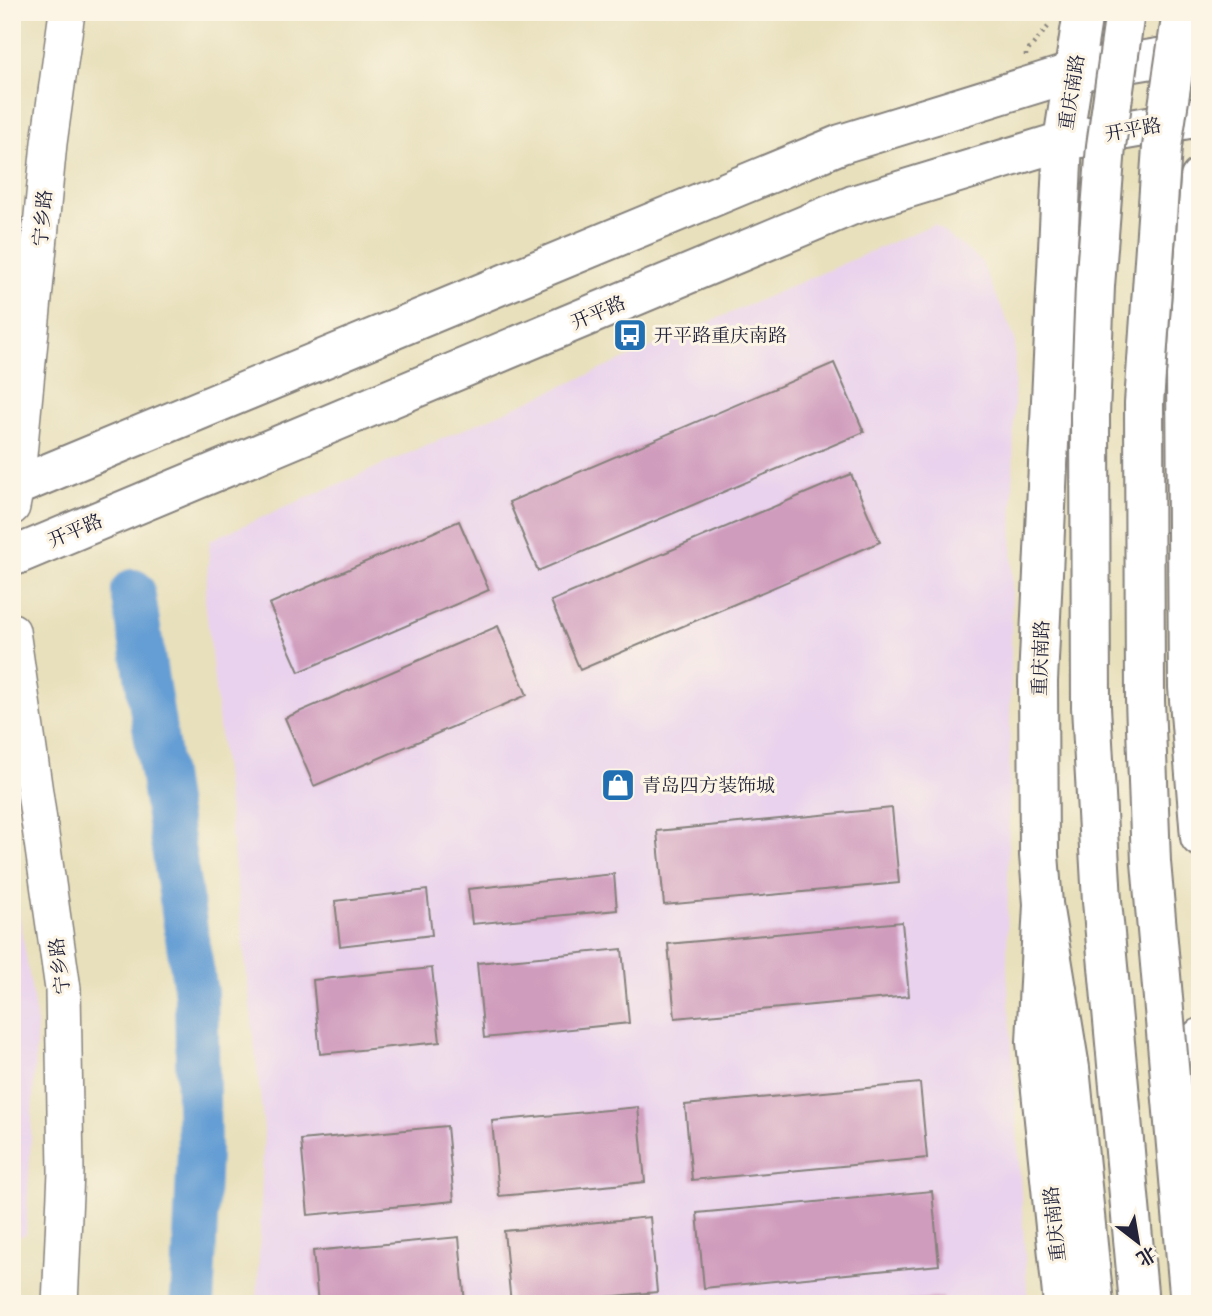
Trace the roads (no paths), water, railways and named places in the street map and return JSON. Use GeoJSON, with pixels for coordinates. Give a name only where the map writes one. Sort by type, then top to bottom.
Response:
{"type":"FeatureCollection","features":[{"type":"Feature","properties":{"kind":"main road","name":"重庆南路"},"geometry":{"type":"LineString","coordinates":[[1063,1304],[1037,1042],[1043,904],[1039,855],[1038,681],[1063,141],[1083,12]]}},
{"type":"Feature","properties":{"kind":"main road"},"geometry":{"type":"LineString","coordinates":[[1125,12],[1106,146],[1096,286],[1090,415],[1091,707],[1102,901],[1139,1304]]}},
{"type":"Feature","properties":{"kind":"main road"},"geometry":{"type":"LineString","coordinates":[[1182,12],[1162,146],[1144,403],[1145,700],[1151,862],[1190,1304]]}},
{"type":"Feature","properties":{"kind":"main road"},"geometry":{"type":"LineString","coordinates":[[14,494],[841,144],[1074,72],[1200,51]]}},
{"type":"Feature","properties":{"kind":"main road","name":"开平路"},"geometry":{"type":"LineString","coordinates":[[12,556],[853,205],[1063,141],[1200,117]]}},
{"type":"Feature","properties":{"kind":"main road"},"geometry":{"type":"LineString","coordinates":[[1200,177],[1186,374],[1188,687],[1200,837]]}},
{"type":"Feature","properties":{"kind":"main road"},"geometry":{"type":"LineString","coordinates":[[1043,904],[1070,1069],[1094,1304]]}},
{"type":"Feature","properties":{"kind":"main road"},"geometry":{"type":"LineString","coordinates":[[1200,1038],[1196,1093],[1200,1130]]}},
{"type":"Feature","properties":{"kind":"street","name":"宁乡路"},"geometry":{"type":"LineString","coordinates":[[14,494],[49,144],[67,12]]}},
{"type":"Feature","properties":{"kind":"street","name":"宁乡路"},"geometry":{"type":"LineString","coordinates":[[12,631],[63,989],[66,1172],[61,1304]]}},
{"type":"Feature","properties":{"kind":"waterway"},"geometry":{"type":"LineString","coordinates":[[133,591],[196,994],[199,1152],[192,1304]]}},
{"type":"Feature","properties":{"kind":"place","name":"开平路重庆南路"},"geometry":{"type":"Point","coordinates":[630,335]}},
{"type":"Feature","properties":{"kind":"place","name":"青岛四方装饰城"},"geometry":{"type":"Point","coordinates":[618,785]}}]}
